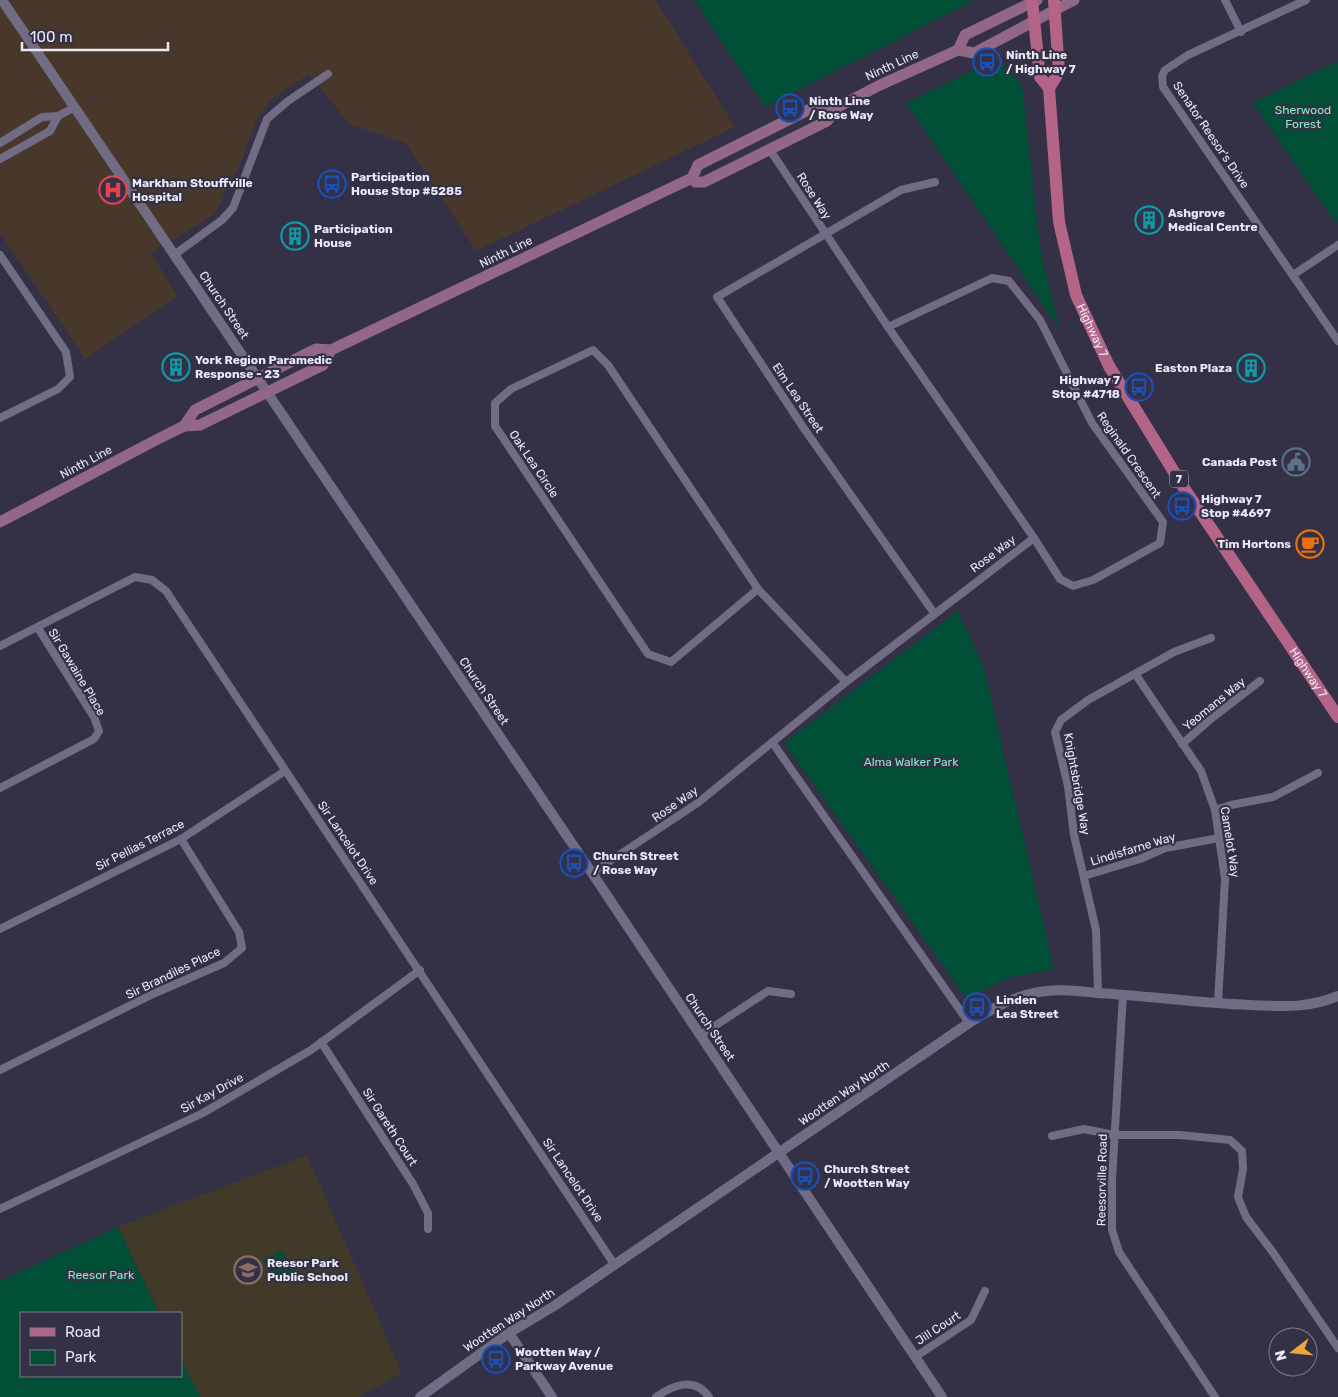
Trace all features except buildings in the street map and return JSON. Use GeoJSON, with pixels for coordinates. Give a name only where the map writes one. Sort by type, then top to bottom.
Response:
{"type":"FeatureCollection","features":[{"type":"Feature","properties":{"kind":"main road","name":"Ninth Line"},"geometry":{"type":"LineString","coordinates":[[692,178],[695,182],[704,182],[827,121],[838,106],[958,50],[974,54],[1034,22],[1054,5],[1074,0]]}},
{"type":"Feature","properties":{"kind":"main road","name":"Ninth Line"},"geometry":{"type":"LineString","coordinates":[[958,50],[965,35],[1034,1]]}},
{"type":"Feature","properties":{"kind":"main road","name":"Highway 7"},"geometry":{"type":"LineString","coordinates":[[1034,1],[1034,22],[1040,76],[1050,88]]}},
{"type":"Feature","properties":{"kind":"main road","name":"Highway 7"},"geometry":{"type":"LineString","coordinates":[[1054,5],[1059,72],[1050,88],[1059,222],[1076,294],[1109,366],[1182,485],[1338,717]]}},
{"type":"Feature","properties":{"kind":"main road","name":"Ninth Line"},"geometry":{"type":"LineString","coordinates":[[184,426],[195,410],[316,349],[332,350],[692,178],[698,165],[820,104],[838,106]]}},
{"type":"Feature","properties":{"kind":"main road","name":"Ninth Line"},"geometry":{"type":"LineString","coordinates":[[0,521],[184,426],[200,425],[322,365],[332,350]]}},
{"type":"Feature","properties":{"kind":"street","name":"Church Street"},"geometry":{"type":"LineString","coordinates":[[2,0],[592,873],[942,1397]]}},
{"type":"Feature","properties":{"kind":"street"},"geometry":{"type":"LineString","coordinates":[[1225,0],[1241,32]]}},
{"type":"Feature","properties":{"kind":"street","name":"Senator Reesor's Drive"},"geometry":{"type":"LineString","coordinates":[[1306,0],[1241,32],[1188,55],[1170,66],[1162,76],[1162,82],[1163,87],[1338,341]]}},
{"type":"Feature","properties":{"kind":"street"},"geometry":{"type":"LineString","coordinates":[[174,255],[222,220],[232,208],[267,119],[288,101],[328,74]]}},
{"type":"Feature","properties":{"kind":"street"},"geometry":{"type":"LineString","coordinates":[[0,143],[42,117],[58,116],[74,107]]}},
{"type":"Feature","properties":{"kind":"street"},"geometry":{"type":"LineString","coordinates":[[0,159],[50,131],[58,116]]}},
{"type":"Feature","properties":{"kind":"street","name":"Rose Way"},"geometry":{"type":"LineString","coordinates":[[592,873],[699,802],[846,682],[1034,538],[888,327],[770,150]]}},
{"type":"Feature","properties":{"kind":"street"},"geometry":{"type":"LineString","coordinates":[[826,234],[901,190],[935,182]]}},
{"type":"Feature","properties":{"kind":"street","name":"Elm Lea Street"},"geometry":{"type":"LineString","coordinates":[[826,234],[717,297],[805,430],[934,613]]}},
{"type":"Feature","properties":{"kind":"street"},"geometry":{"type":"LineString","coordinates":[[1293,275],[1338,245]]}},
{"type":"Feature","properties":{"kind":"street"},"geometry":{"type":"LineString","coordinates":[[0,255],[66,352],[70,377],[58,389],[0,418]]}},
{"type":"Feature","properties":{"kind":"street","name":"Reginald Crescent"},"geometry":{"type":"LineString","coordinates":[[888,327],[992,278],[1009,281],[1040,320],[1092,423],[1163,522],[1160,543],[1094,580],[1073,586],[1060,579],[1034,538]]}},
{"type":"Feature","properties":{"kind":"street","name":"Oak Lea Circle"},"geometry":{"type":"LineString","coordinates":[[758,589],[671,662],[648,654],[495,426],[495,403],[511,389],[593,350],[608,366],[758,589],[846,682]]}},
{"type":"Feature","properties":{"kind":"street","name":"Sir Lancelot Drive"},"geometry":{"type":"LineString","coordinates":[[0,646],[135,577],[152,580],[166,591],[614,1264]]}},
{"type":"Feature","properties":{"kind":"street","name":"Sir Gawaine Place"},"geometry":{"type":"LineString","coordinates":[[0,788],[94,739],[99,731],[94,717],[38,628]]}},
{"type":"Feature","properties":{"kind":"street","name":"Knightsbridge Way"},"geometry":{"type":"LineString","coordinates":[[1098,993],[1096,930],[1074,834],[1068,786],[1055,732],[1061,720],[1088,700],[1136,675],[1174,652],[1211,638]]}},
{"type":"Feature","properties":{"kind":"street","name":"Camelot Way"},"geometry":{"type":"LineString","coordinates":[[1136,675],[1201,771],[1215,810],[1226,879],[1218,1004]]}},
{"type":"Feature","properties":{"kind":"street","name":"Yeomans Way"},"geometry":{"type":"LineString","coordinates":[[1182,744],[1260,681]]}},
{"type":"Feature","properties":{"kind":"street"},"geometry":{"type":"LineString","coordinates":[[772,742],[969,1024]]}},
{"type":"Feature","properties":{"kind":"street","name":"Sir Pellias Terrace"},"geometry":{"type":"LineString","coordinates":[[0,929],[181,839],[285,771]]}},
{"type":"Feature","properties":{"kind":"street"},"geometry":{"type":"LineString","coordinates":[[1215,810],[1273,796],[1318,773]]}},
{"type":"Feature","properties":{"kind":"street","name":"Lindisfarne Way"},"geometry":{"type":"LineString","coordinates":[[1084,876],[1140,859],[1165,848],[1219,838]]}},
{"type":"Feature","properties":{"kind":"street","name":"Sir Brandiles Place"},"geometry":{"type":"LineString","coordinates":[[0,1070],[154,994],[224,963],[242,948],[239,932],[181,839]]}},
{"type":"Feature","properties":{"kind":"street","name":"Sir Kay Drive"},"geometry":{"type":"LineString","coordinates":[[0,1209],[203,1113],[311,1050],[420,970]]}},
{"type":"Feature","properties":{"kind":"street","name":"Wootten Way North"},"geometry":{"type":"LineString","coordinates":[[420,1397],[510,1333],[554,1306],[992,1008],[1036,992],[1068,990],[1218,1004],[1300,1007],[1321,1003],[1338,996]]}},
{"type":"Feature","properties":{"kind":"street"},"geometry":{"type":"LineString","coordinates":[[701,1036],[768,991],[791,994]]}},
{"type":"Feature","properties":{"kind":"street","name":"Reesorville Road"},"geometry":{"type":"LineString","coordinates":[[1123,994],[1114,1135],[1112,1230],[1119,1252],[1215,1397]]}},
{"type":"Feature","properties":{"kind":"street","name":"Sir Gareth Court"},"geometry":{"type":"LineString","coordinates":[[321,1042],[413,1184],[428,1213],[428,1229]]}},
{"type":"Feature","properties":{"kind":"street"},"geometry":{"type":"LineString","coordinates":[[1052,1136],[1084,1129],[1114,1135],[1180,1135],[1230,1140],[1242,1151],[1243,1169],[1238,1197],[1246,1217],[1272,1251],[1338,1348]]}},
{"type":"Feature","properties":{"kind":"street","name":"Jill Court"},"geometry":{"type":"LineString","coordinates":[[915,1357],[971,1320],[986,1291]]}},
{"type":"Feature","properties":{"kind":"street"},"geometry":{"type":"LineString","coordinates":[[510,1333],[552,1397]]}},
{"type":"Feature","properties":{"kind":"street"},"geometry":{"type":"LineString","coordinates":[[656,1397],[668,1388],[685,1384],[695,1384],[709,1397]]}},
{"type":"Feature","properties":{"kind":"shaded area","name":"Markham Stouffville Hospital"},"geometry":{"type":"Polygon","coordinates":[[[0,0],[656,0],[735,127],[476,251],[406,143],[349,124],[309,74],[272,99],[256,120],[240,165],[214,215],[151,253],[178,296],[85,359],[0,233],[0,0]]]}},
{"type":"Feature","properties":{"kind":"shaded area","name":"Reesor Park Public School"},"geometry":{"type":"Polygon","coordinates":[[[307,1155],[402,1373],[358,1397],[200,1397],[182,1361],[182,1312],[159,1312],[118,1227],[307,1155]]]}},
{"type":"Feature","properties":{"kind":"green space"},"geometry":{"type":"Polygon","coordinates":[[[694,0],[972,0],[973,1],[765,107],[694,0]]]}},
{"type":"Feature","properties":{"kind":"green space","name":"Sherwood Forest"},"geometry":{"type":"Polygon","coordinates":[[[1338,61],[1338,220],[1335,222],[1253,103],[1338,61]]]}},
{"type":"Feature","properties":{"kind":"green space"},"geometry":{"type":"Polygon","coordinates":[[[986,64],[1004,65],[1022,85],[1041,255],[1060,330],[906,103],[986,64]]]}},
{"type":"Feature","properties":{"kind":"green space","name":"Alma Walker Park"},"geometry":{"type":"Polygon","coordinates":[[[958,611],[984,668],[1054,969],[1008,978],[967,999],[784,743],[958,611]]]}},
{"type":"Feature","properties":{"kind":"green space","name":"Reesor Park"},"geometry":{"type":"Polygon","coordinates":[[[118,1227],[159,1312],[20,1312],[20,1377],[182,1377],[182,1361],[200,1397],[0,1397],[0,1281],[118,1227]]]}},
{"type":"Feature","properties":{"kind":"green space"},"geometry":{"type":"Polygon","coordinates":[[[281,1250],[294,1271],[275,1282],[263,1261],[281,1250]]]}},
{"type":"Feature","properties":{"kind":"place","name":"Ninth Line / Highway 7"},"geometry":{"type":"Point","coordinates":[987,62]}},
{"type":"Feature","properties":{"kind":"place","name":"Ninth Line / Rose Way"},"geometry":{"type":"Point","coordinates":[790,108]}},
{"type":"Feature","properties":{"kind":"place","name":"Participation House Stop #5285"},"geometry":{"type":"Point","coordinates":[332,184]}},
{"type":"Feature","properties":{"kind":"place","name":"Markham Stouffville Hospital"},"geometry":{"type":"Point","coordinates":[113,190]}},
{"type":"Feature","properties":{"kind":"place","name":"Ashgrove Medical Centre"},"geometry":{"type":"Point","coordinates":[1149,220]}},
{"type":"Feature","properties":{"kind":"place","name":"Participation House"},"geometry":{"type":"Point","coordinates":[295,236]}},
{"type":"Feature","properties":{"kind":"place","name":"York Region Paramedic Response - 23"},"geometry":{"type":"Point","coordinates":[176,367]}},
{"type":"Feature","properties":{"kind":"place","name":"Easton Plaza"},"geometry":{"type":"Point","coordinates":[1251,368]}},
{"type":"Feature","properties":{"kind":"place","name":"Highway 7 Stop #4718"},"geometry":{"type":"Point","coordinates":[1139,387]}},
{"type":"Feature","properties":{"kind":"place","name":"Canada Post"},"geometry":{"type":"Point","coordinates":[1296,462]}},
{"type":"Feature","properties":{"kind":"place","name":"Highway 7 Stop #4697"},"geometry":{"type":"Point","coordinates":[1182,506]}},
{"type":"Feature","properties":{"kind":"place","name":"Tim Hortons"},"geometry":{"type":"Point","coordinates":[1310,544]}},
{"type":"Feature","properties":{"kind":"place","name":"Church Street / Rose Way"},"geometry":{"type":"Point","coordinates":[574,863]}},
{"type":"Feature","properties":{"kind":"place","name":"Linden Lea Street"},"geometry":{"type":"Point","coordinates":[977,1007]}},
{"type":"Feature","properties":{"kind":"place","name":"Church Street / Wootten Way"},"geometry":{"type":"Point","coordinates":[805,1176]}},
{"type":"Feature","properties":{"kind":"place","name":"Reesor Park Public School"},"geometry":{"type":"Point","coordinates":[248,1270]}},
{"type":"Feature","properties":{"kind":"place","name":"Wootten Way / Parkway Avenue"},"geometry":{"type":"Point","coordinates":[496,1359]}}]}
